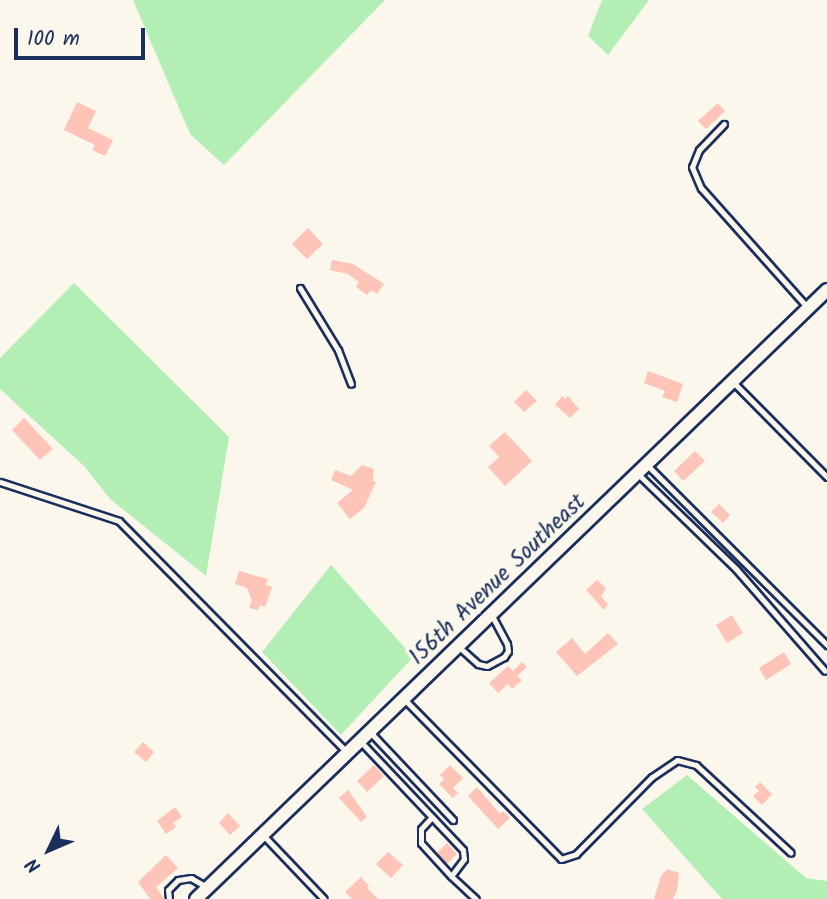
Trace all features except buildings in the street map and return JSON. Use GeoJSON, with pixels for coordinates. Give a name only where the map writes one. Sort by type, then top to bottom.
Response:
{"type":"FeatureCollection","features":[{"type":"Feature","properties":{"kind":"street","name":"156th Avenue Southeast"},"geometry":{"type":"LineString","coordinates":[[196,899],[827,290]]}},
{"type":"Feature","properties":{"kind":"lane"},"geometry":{"type":"LineString","coordinates":[[724,124],[699,150],[692,167],[701,188],[808,308]]}},
{"type":"Feature","properties":{"kind":"lane"},"geometry":{"type":"LineString","coordinates":[[300,288],[338,350],[351,384]]}},
{"type":"Feature","properties":{"kind":"lane"},"geometry":{"type":"LineString","coordinates":[[733,381],[827,477]]}},
{"type":"Feature","properties":{"kind":"lane"},"geometry":{"type":"LineString","coordinates":[[643,470],[827,645]]}},
{"type":"Feature","properties":{"kind":"lane"},"geometry":{"type":"LineString","coordinates":[[643,470],[736,569],[825,671]]}},
{"type":"Feature","properties":{"kind":"lane"},"geometry":{"type":"LineString","coordinates":[[0,482],[119,521],[348,753]]}},
{"type":"Feature","properties":{"kind":"lane"},"geometry":{"type":"LineString","coordinates":[[459,647],[478,664],[487,666],[504,657],[509,651],[508,644],[491,616]]}},
{"type":"Feature","properties":{"kind":"lane"},"geometry":{"type":"LineString","coordinates":[[404,699],[561,859],[576,854],[652,777],[677,760],[696,765],[791,853]]}},
{"type":"Feature","properties":{"kind":"lane"},"geometry":{"type":"LineString","coordinates":[[365,737],[463,850],[464,859],[452,876]]}},
{"type":"Feature","properties":{"kind":"lane"},"geometry":{"type":"LineString","coordinates":[[365,737],[453,820]]}},
{"type":"Feature","properties":{"kind":"lane"},"geometry":{"type":"LineString","coordinates":[[432,817],[421,829],[421,843],[476,899]]}},
{"type":"Feature","properties":{"kind":"lane"},"geometry":{"type":"LineString","coordinates":[[263,835],[324,899]]}},
{"type":"Feature","properties":{"kind":"lane"},"geometry":{"type":"LineString","coordinates":[[169,899],[168,890],[178,880],[191,878],[208,888]]}},
{"type":"Feature","properties":{"kind":"green space"},"geometry":{"type":"Polygon","coordinates":[[[133,0],[385,0],[224,165],[190,134],[133,0]]]}},
{"type":"Feature","properties":{"kind":"green space"},"geometry":{"type":"Polygon","coordinates":[[[602,0],[649,0],[608,55],[588,36],[602,0]]]}},
{"type":"Feature","properties":{"kind":"green space"},"geometry":{"type":"Polygon","coordinates":[[[74,283],[229,437],[206,576],[110,499],[84,466],[0,389],[0,358],[74,283]]]}},
{"type":"Feature","properties":{"kind":"green space"},"geometry":{"type":"Polygon","coordinates":[[[331,565],[413,657],[341,735],[262,652],[331,565]]]}},
{"type":"Feature","properties":{"kind":"green space"},"geometry":{"type":"Polygon","coordinates":[[[687,775],[806,878],[827,881],[827,899],[722,899],[642,809],[687,775]]]}}]}
